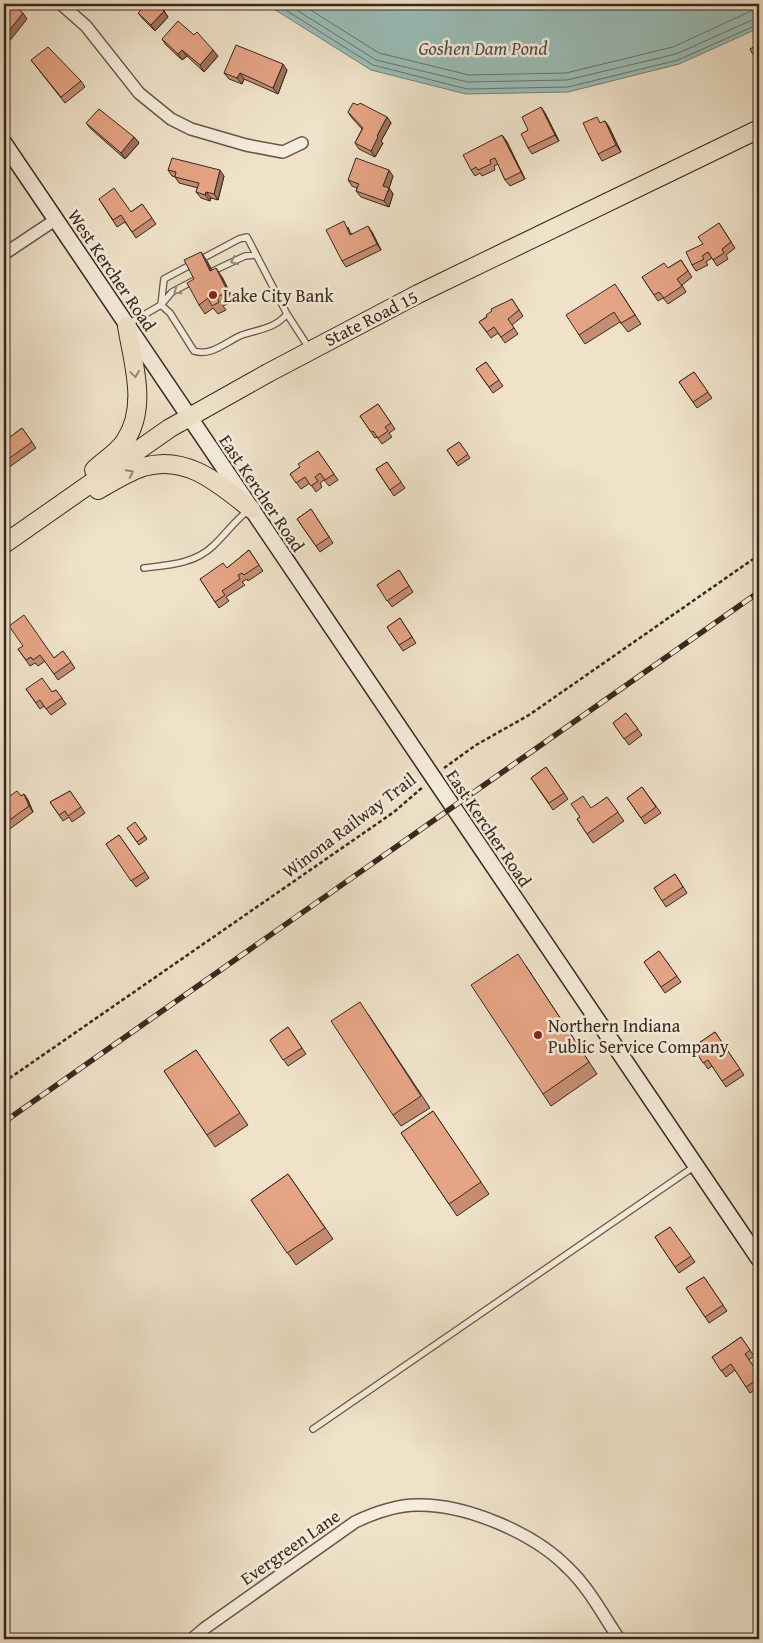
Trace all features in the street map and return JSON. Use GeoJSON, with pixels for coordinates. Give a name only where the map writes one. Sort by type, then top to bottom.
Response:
{"type":"FeatureCollection","features":[{"type":"Feature","properties":{"kind":"main road","name":"State Road 15"},"geometry":{"type":"LineString","coordinates":[[4,544],[189,417],[310,350],[418,294],[759,129]]}},
{"type":"Feature","properties":{"kind":"main road","name":"West Kercher Road"},"geometry":{"type":"LineString","coordinates":[[4,143],[189,417]]}},
{"type":"Feature","properties":{"kind":"main road"},"geometry":{"type":"LineString","coordinates":[[40,519],[124,442],[133,422],[138,406],[137,390],[126,326]]}},
{"type":"Feature","properties":{"kind":"main road","name":"East Kercher Road"},"geometry":{"type":"LineString","coordinates":[[189,417],[759,1259]]}},
{"type":"Feature","properties":{"kind":"main road"},"geometry":{"type":"LineString","coordinates":[[40,519],[142,467],[162,463],[183,465],[197,470],[212,478],[251,509]]}},
{"type":"Feature","properties":{"kind":"street"},"geometry":{"type":"LineString","coordinates":[[61,4],[86,26],[139,93],[171,119],[191,129],[246,146],[283,152],[302,143]]}},
{"type":"Feature","properties":{"kind":"street"},"geometry":{"type":"LineString","coordinates":[[4,254],[56,220]]}},
{"type":"Feature","properties":{"kind":"street","name":"Evergreen Lane"},"geometry":{"type":"LineString","coordinates":[[192,1639],[355,1522],[383,1511],[417,1505],[481,1517],[528,1537],[568,1568],[588,1593],[619,1639]]}},
{"type":"Feature","properties":{"kind":"lane"},"geometry":{"type":"LineString","coordinates":[[288,314],[279,323],[265,330],[243,335],[211,351],[199,353],[194,351],[188,344],[170,313],[162,305],[162,286],[164,279],[172,274],[239,239],[247,238],[251,242],[288,314],[310,350]]}},
{"type":"Feature","properties":{"kind":"lane"},"geometry":{"type":"LineString","coordinates":[[213,271],[245,256],[256,255]]}},
{"type":"Feature","properties":{"kind":"lane"},"geometry":{"type":"LineString","coordinates":[[126,326],[162,305],[172,292],[194,280]]}},
{"type":"Feature","properties":{"kind":"lane"},"geometry":{"type":"LineString","coordinates":[[144,568],[181,564],[201,554],[212,547],[237,519],[251,509]]}},
{"type":"Feature","properties":{"kind":"lane"},"geometry":{"type":"LineString","coordinates":[[313,1429],[696,1165]]}},
{"type":"Feature","properties":{"kind":"path","name":"Winona Railway Trail"},"geometry":{"type":"LineString","coordinates":[[4,1082],[394,812],[432,778],[463,754],[529,715],[759,555]]}},
{"type":"Feature","properties":{"kind":"water","name":"Goshen Dam Pond"},"geometry":{"type":"Polygon","coordinates":[[[266,4],[759,4],[759,28],[679,64],[568,92],[466,94],[371,70],[266,4]]]}},
{"type":"Feature","properties":{"kind":"building"},"geometry":{"type":"Polygon","coordinates":[[[12,4],[23,13],[4,37],[4,5],[12,4]]]}},
{"type":"Feature","properties":{"kind":"building"},"geometry":{"type":"Polygon","coordinates":[[[139,4],[161,4],[159,6],[164,11],[151,25],[138,13],[143,8],[139,4]]]}},
{"type":"Feature","properties":{"kind":"building"},"geometry":{"type":"Polygon","coordinates":[[[178,21],[194,35],[197,32],[213,50],[200,65],[182,50],[178,54],[162,39],[178,21]]]}},
{"type":"Feature","properties":{"kind":"building"},"geometry":{"type":"Polygon","coordinates":[[[759,44],[759,63],[758,64],[750,49],[759,44]]]}},
{"type":"Feature","properties":{"kind":"building"},"geometry":{"type":"Polygon","coordinates":[[[236,45],[283,64],[273,88],[240,73],[237,78],[224,73],[236,45]]]}},
{"type":"Feature","properties":{"kind":"building"},"geometry":{"type":"Polygon","coordinates":[[[48,47],[81,81],[61,97],[31,60],[48,47]]]}},
{"type":"Feature","properties":{"kind":"building"},"geometry":{"type":"Polygon","coordinates":[[[353,103],[358,105],[360,103],[387,117],[371,151],[355,143],[363,128],[348,112],[353,103]]]}},
{"type":"Feature","properties":{"kind":"building"},"geometry":{"type":"Polygon","coordinates":[[[541,107],[555,135],[528,148],[521,134],[528,130],[522,117],[541,107]]]}},
{"type":"Feature","properties":{"kind":"building"},"geometry":{"type":"Polygon","coordinates":[[[99,109],[134,137],[121,153],[86,123],[99,109]]]}},
{"type":"Feature","properties":{"kind":"building"},"geometry":{"type":"Polygon","coordinates":[[[597,117],[600,123],[605,121],[616,145],[598,154],[583,123],[597,117]]]}},
{"type":"Feature","properties":{"kind":"building"},"geometry":{"type":"Polygon","coordinates":[[[502,135],[521,172],[505,180],[495,158],[490,160],[491,164],[478,170],[476,167],[471,170],[463,155],[502,135]]]}},
{"type":"Feature","properties":{"kind":"building"},"geometry":{"type":"Polygon","coordinates":[[[172,158],[220,170],[214,194],[206,192],[205,195],[196,192],[199,183],[175,177],[176,172],[168,170],[172,158]]]}},
{"type":"Feature","properties":{"kind":"building"},"geometry":{"type":"Polygon","coordinates":[[[356,158],[389,170],[383,186],[389,188],[384,201],[356,191],[359,184],[348,180],[356,158]]]}},
{"type":"Feature","properties":{"kind":"building"},"geometry":{"type":"Polygon","coordinates":[[[114,188],[131,212],[142,204],[152,218],[132,232],[121,215],[113,220],[99,199],[114,188]]]}},
{"type":"Feature","properties":{"kind":"building"},"geometry":{"type":"Polygon","coordinates":[[[344,221],[350,235],[368,226],[377,244],[342,261],[326,230],[344,221]]]}},
{"type":"Feature","properties":{"kind":"building"},"geometry":{"type":"Polygon","coordinates":[[[719,223],[731,242],[722,249],[724,253],[713,260],[708,252],[702,256],[704,259],[692,265],[686,252],[703,244],[698,237],[719,223]]]}},
{"type":"Feature","properties":{"kind":"building"},"geometry":{"type":"Polygon","coordinates":[[[201,252],[210,271],[216,268],[228,292],[217,297],[219,302],[212,306],[208,298],[199,305],[187,283],[194,279],[184,260],[201,252]]]}},
{"type":"Feature","properties":{"kind":"building"},"geometry":{"type":"Polygon","coordinates":[[[681,260],[688,271],[677,279],[682,286],[664,298],[659,292],[654,295],[642,277],[664,263],[668,268],[681,260]]]}},
{"type":"Feature","properties":{"kind":"building"},"geometry":{"type":"Polygon","coordinates":[[[615,284],[635,315],[621,323],[614,312],[579,335],[566,315],[615,284]]]}},
{"type":"Feature","properties":{"kind":"building"},"geometry":{"type":"Polygon","coordinates":[[[512,299],[519,310],[508,319],[514,328],[501,337],[494,327],[487,332],[479,322],[487,317],[486,315],[492,311],[491,309],[512,299]]]}},
{"type":"Feature","properties":{"kind":"building"},"geometry":{"type":"Polygon","coordinates":[[[486,362],[499,380],[489,387],[476,369],[486,362]]]}},
{"type":"Feature","properties":{"kind":"building"},"geometry":{"type":"Polygon","coordinates":[[[694,372],[708,392],[693,402],[679,382],[694,372]]]}},
{"type":"Feature","properties":{"kind":"building"},"geometry":{"type":"Polygon","coordinates":[[[378,404],[391,423],[385,427],[388,431],[378,438],[373,431],[371,432],[360,416],[378,404]]]}},
{"type":"Feature","properties":{"kind":"building"},"geometry":{"type":"Polygon","coordinates":[[[22,428],[32,442],[4,462],[4,440],[22,428]]]}},
{"type":"Feature","properties":{"kind":"building"},"geometry":{"type":"Polygon","coordinates":[[[459,442],[468,454],[456,463],[447,450],[459,442]]]}},
{"type":"Feature","properties":{"kind":"building"},"geometry":{"type":"Polygon","coordinates":[[[318,451],[334,474],[325,480],[320,473],[315,477],[318,481],[311,486],[305,477],[296,483],[290,474],[300,467],[298,464],[318,451]]]}},
{"type":"Feature","properties":{"kind":"building"},"geometry":{"type":"Polygon","coordinates":[[[387,462],[401,482],[390,490],[376,469],[387,462]]]}},
{"type":"Feature","properties":{"kind":"building"},"geometry":{"type":"Polygon","coordinates":[[[311,509],[329,537],[316,546],[297,519],[311,509]]]}},
{"type":"Feature","properties":{"kind":"building"},"geometry":{"type":"Polygon","coordinates":[[[249,550],[259,565],[244,575],[242,573],[238,575],[240,579],[222,591],[225,595],[215,602],[200,579],[223,563],[227,568],[249,550]]]}},
{"type":"Feature","properties":{"kind":"building"},"geometry":{"type":"Polygon","coordinates":[[[399,570],[409,586],[387,601],[377,585],[399,570]]]}},
{"type":"Feature","properties":{"kind":"building"},"geometry":{"type":"Polygon","coordinates":[[[24,615],[54,658],[63,651],[71,662],[54,674],[40,655],[33,660],[31,657],[26,660],[18,649],[23,646],[9,626],[24,615]]]}},
{"type":"Feature","properties":{"kind":"building"},"geometry":{"type":"Polygon","coordinates":[[[400,618],[412,637],[399,645],[387,627],[400,618]]]}},
{"type":"Feature","properties":{"kind":"building"},"geometry":{"type":"Polygon","coordinates":[[[42,678],[52,692],[56,690],[62,698],[46,709],[40,700],[36,703],[26,689],[42,678]]]}},
{"type":"Feature","properties":{"kind":"building"},"geometry":{"type":"Polygon","coordinates":[[[626,713],[638,729],[624,739],[613,723],[626,713]]]}},
{"type":"Feature","properties":{"kind":"building"},"geometry":{"type":"Polygon","coordinates":[[[546,767],[564,793],[549,803],[531,778],[546,767]]]}},
{"type":"Feature","properties":{"kind":"building"},"geometry":{"type":"Polygon","coordinates":[[[642,787],[656,807],[641,818],[627,798],[642,787]]]}},
{"type":"Feature","properties":{"kind":"building"},"geometry":{"type":"Polygon","coordinates":[[[17,791],[21,796],[24,794],[29,806],[4,824],[4,796],[7,798],[17,791]]]}},
{"type":"Feature","properties":{"kind":"building"},"geometry":{"type":"Polygon","coordinates":[[[70,791],[81,807],[68,816],[65,811],[59,815],[50,802],[70,791]]]}},
{"type":"Feature","properties":{"kind":"building"},"geometry":{"type":"Polygon","coordinates":[[[583,796],[591,808],[607,797],[618,812],[587,834],[577,819],[580,817],[571,804],[583,796]]]}},
{"type":"Feature","properties":{"kind":"building"},"geometry":{"type":"Polygon","coordinates":[[[135,822],[145,836],[137,842],[127,828],[135,822]]]}},
{"type":"Feature","properties":{"kind":"building"},"geometry":{"type":"Polygon","coordinates":[[[119,835],[145,872],[131,881],[106,844],[119,835]]]}},
{"type":"Feature","properties":{"kind":"building"},"geometry":{"type":"Polygon","coordinates":[[[675,874],[683,887],[662,901],[654,888],[675,874]]]}},
{"type":"Feature","properties":{"kind":"building"},"geometry":{"type":"Polygon","coordinates":[[[659,951],[677,976],[661,987],[644,962],[659,951]]]}},
{"type":"Feature","properties":{"kind":"building","name":"Northern Indiana Public Service Company"},"geometry":{"type":"Polygon","coordinates":[[[518,954],[589,1062],[543,1094],[471,985],[518,954]]]}},
{"type":"Feature","properties":{"kind":"building"},"geometry":{"type":"Polygon","coordinates":[[[360,1002],[421,1096],[393,1115],[331,1021],[360,1002]]]}},
{"type":"Feature","properties":{"kind":"building"},"geometry":{"type":"Polygon","coordinates":[[[288,1027],[302,1048],[283,1060],[270,1040],[288,1027]]]}},
{"type":"Feature","properties":{"kind":"building"},"geometry":{"type":"Polygon","coordinates":[[[715,1032],[740,1069],[722,1081],[708,1060],[703,1063],[693,1047],[715,1032]]]}},
{"type":"Feature","properties":{"kind":"building"},"geometry":{"type":"Polygon","coordinates":[[[196,1050],[240,1113],[207,1135],[164,1071],[196,1050]]]}},
{"type":"Feature","properties":{"kind":"building"},"geometry":{"type":"Polygon","coordinates":[[[433,1111],[481,1182],[449,1204],[401,1133],[433,1111]]]}},
{"type":"Feature","properties":{"kind":"building"},"geometry":{"type":"Polygon","coordinates":[[[288,1174],[325,1228],[287,1253],[251,1200],[288,1174]]]}},
{"type":"Feature","properties":{"kind":"building"},"geometry":{"type":"Polygon","coordinates":[[[670,1227],[691,1256],[675,1267],[655,1237],[670,1227]]]}},
{"type":"Feature","properties":{"kind":"building"},"geometry":{"type":"Polygon","coordinates":[[[704,1277],[723,1305],[705,1317],[686,1288],[704,1277]]]}},
{"type":"Feature","properties":{"kind":"building"},"geometry":{"type":"Polygon","coordinates":[[[741,1337],[750,1350],[745,1354],[759,1374],[759,1378],[746,1387],[731,1364],[721,1371],[712,1357],[741,1337]]]}},
{"type":"Feature","properties":{"kind":"building"},"geometry":{"type":"Polygon","coordinates":[[[759,1420],[759,1433],[753,1424],[759,1420]]]}},
{"type":"Feature","properties":{"kind":"railway"},"geometry":{"type":"LineString","coordinates":[[4,1122],[759,592]]}},
{"type":"Feature","properties":{"kind":"place","name":"Lake City Bank"},"geometry":{"type":"Point","coordinates":[213,295]}},
{"type":"Feature","properties":{"kind":"place","name":"Northern Indiana Public Service Company"},"geometry":{"type":"Point","coordinates":[538,1035]}}]}
